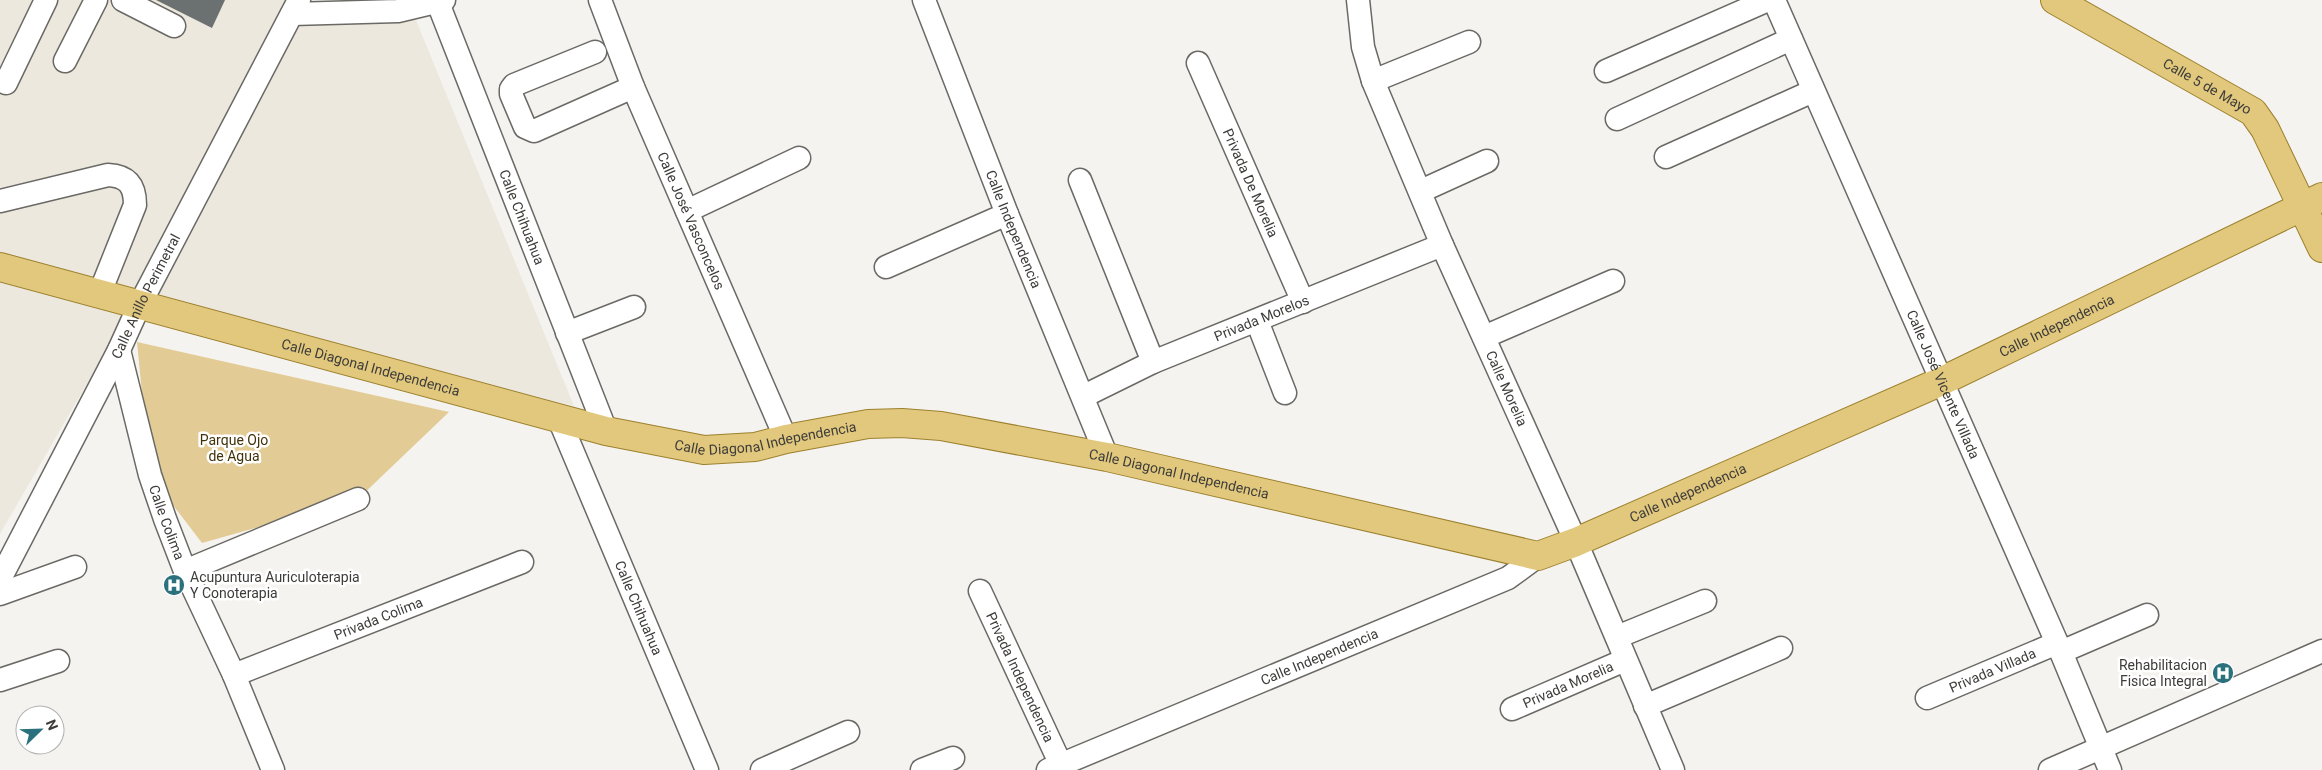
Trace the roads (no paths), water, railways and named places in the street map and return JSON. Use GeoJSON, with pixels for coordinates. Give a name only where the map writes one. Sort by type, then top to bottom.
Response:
{"type":"FeatureCollection","features":[{"type":"Feature","properties":{"kind":"main road","name":"Calle 5 de Mayo"},"geometry":{"type":"LineString","coordinates":[[2056,0],[2253,112],[2312,202],[2322,248]]}},
{"type":"Feature","properties":{"kind":"main road","name":"Calle Independencia"},"geometry":{"type":"LineString","coordinates":[[1538,556],[1576,542],[1942,381],[2312,202]]}},
{"type":"Feature","properties":{"kind":"main road","name":"Calle Diagonal Independencia"},"geometry":{"type":"LineString","coordinates":[[0,267],[559,419],[606,431],[704,450],[755,446],[868,424],[902,423],[941,426],[1107,457],[1538,556]]}},
{"type":"Feature","properties":{"kind":"street"},"geometry":{"type":"LineString","coordinates":[[6,83],[46,0]]}},
{"type":"Feature","properties":{"kind":"street"},"geometry":{"type":"LineString","coordinates":[[65,61],[96,0]]}},
{"type":"Feature","properties":{"kind":"street"},"geometry":{"type":"LineString","coordinates":[[123,0],[174,26]]}},
{"type":"Feature","properties":{"kind":"street","name":"Calle José Vasconcelos"},"geometry":{"type":"LineString","coordinates":[[600,0],[633,87],[786,439]]}},
{"type":"Feature","properties":{"kind":"street","name":"Calle Independencia"},"geometry":{"type":"LineString","coordinates":[[924,0],[1007,214],[1084,396],[1107,457]]}},
{"type":"Feature","properties":{"kind":"street","name":"Calle Morelia"},"geometry":{"type":"LineString","coordinates":[[1358,0],[1363,47],[1373,81],[1421,191],[1442,245],[1576,542],[1673,770]]}},
{"type":"Feature","properties":{"kind":"street"},"geometry":{"type":"LineString","coordinates":[[1606,71],[1768,0]]}},
{"type":"Feature","properties":{"kind":"street","name":"Calle José Vicente Villada"},"geometry":{"type":"LineString","coordinates":[[1774,0],[2059,648],[2110,770]]}},
{"type":"Feature","properties":{"kind":"street","name":"Calle Anillo Perimetral"},"geometry":{"type":"LineString","coordinates":[[0,579],[119,350],[139,306],[296,7],[398,11],[441,1]]}},
{"type":"Feature","properties":{"kind":"street","name":"Calle Chihuahua"},"geometry":{"type":"LineString","coordinates":[[441,1],[606,431]]}},
{"type":"Feature","properties":{"kind":"street"},"geometry":{"type":"LineString","coordinates":[[1617,119],[1791,39]]}},
{"type":"Feature","properties":{"kind":"street"},"geometry":{"type":"LineString","coordinates":[[1373,81],[1469,42]]}},
{"type":"Feature","properties":{"kind":"street"},"geometry":{"type":"LineString","coordinates":[[595,52],[514,85],[511,94],[525,128],[534,131],[633,87]]}},
{"type":"Feature","properties":{"kind":"street","name":"Privada De Morelia"},"geometry":{"type":"LineString","coordinates":[[1198,63],[1302,302]]}},
{"type":"Feature","properties":{"kind":"street"},"geometry":{"type":"LineString","coordinates":[[1666,157],[1813,91]]}},
{"type":"Feature","properties":{"kind":"street"},"geometry":{"type":"LineString","coordinates":[[687,211],[799,158]]}},
{"type":"Feature","properties":{"kind":"street"},"geometry":{"type":"LineString","coordinates":[[1421,191],[1487,161]]}},
{"type":"Feature","properties":{"kind":"street"},"geometry":{"type":"LineString","coordinates":[[0,201],[108,175],[119,175],[131,182],[135,194],[134,205],[99,295]]}},
{"type":"Feature","properties":{"kind":"street"},"geometry":{"type":"LineString","coordinates":[[1080,180],[1152,362]]}},
{"type":"Feature","properties":{"kind":"street"},"geometry":{"type":"LineString","coordinates":[[886,267],[1007,214]]}},
{"type":"Feature","properties":{"kind":"street","name":"Privada Morelos"},"geometry":{"type":"LineString","coordinates":[[1084,396],[1152,362],[1442,245]]}},
{"type":"Feature","properties":{"kind":"street"},"geometry":{"type":"LineString","coordinates":[[1484,336],[1613,281]]}},
{"type":"Feature","properties":{"kind":"street"},"geometry":{"type":"LineString","coordinates":[[567,333],[634,307]]}},
{"type":"Feature","properties":{"kind":"street"},"geometry":{"type":"LineString","coordinates":[[1257,321],[1285,393]]}},
{"type":"Feature","properties":{"kind":"street","name":"Calle Colima"},"geometry":{"type":"LineString","coordinates":[[119,350],[150,475],[186,571],[234,675],[272,770]]}},
{"type":"Feature","properties":{"kind":"street","name":"Calle Chihuahua"},"geometry":{"type":"LineString","coordinates":[[559,419],[707,770]]}},
{"type":"Feature","properties":{"kind":"street"},"geometry":{"type":"LineString","coordinates":[[186,571],[358,499]]}},
{"type":"Feature","properties":{"kind":"street","name":"Calle Independencia"},"geometry":{"type":"LineString","coordinates":[[1052,768],[1508,578],[1538,556]]}},
{"type":"Feature","properties":{"kind":"street","name":"Privada Colima"},"geometry":{"type":"LineString","coordinates":[[234,675],[522,562]]}},
{"type":"Feature","properties":{"kind":"street"},"geometry":{"type":"LineString","coordinates":[[0,594],[75,567]]}},
{"type":"Feature","properties":{"kind":"street","name":"Privada Independencia"},"geometry":{"type":"LineString","coordinates":[[980,591],[1052,768]]}},
{"type":"Feature","properties":{"kind":"street"},"geometry":{"type":"LineString","coordinates":[[1617,637],[1705,601]]}},
{"type":"Feature","properties":{"kind":"street","name":"Privada Villada"},"geometry":{"type":"LineString","coordinates":[[1927,698],[2147,615]]}},
{"type":"Feature","properties":{"kind":"street"},"geometry":{"type":"LineString","coordinates":[[1645,706],[1781,648]]}},
{"type":"Feature","properties":{"kind":"street"},"geometry":{"type":"LineString","coordinates":[[2050,770],[2322,651]]}},
{"type":"Feature","properties":{"kind":"street","name":"Privada Morelia"},"geometry":{"type":"LineString","coordinates":[[1512,710],[1626,660]]}},
{"type":"Feature","properties":{"kind":"street"},"geometry":{"type":"LineString","coordinates":[[0,680],[58,661]]}},
{"type":"Feature","properties":{"kind":"street"},"geometry":{"type":"LineString","coordinates":[[762,770],[848,732]]}},
{"type":"Feature","properties":{"kind":"street"},"geometry":{"type":"LineString","coordinates":[[922,770],[954,758]]}},
{"type":"Feature","properties":{"kind":"place","name":"Acupuntura Auriculoterapia Y Conoterapia"},"geometry":{"type":"Point","coordinates":[174,585]}},
{"type":"Feature","properties":{"kind":"place","name":"Rehabilitacion Fisica Integral"},"geometry":{"type":"Point","coordinates":[2223,673]}},
{"type":"Feature","properties":{"kind":"park label","name":"Parque Ojo de Agua"},"geometry":{"type":"Point","coordinates":[234,448]}}]}
